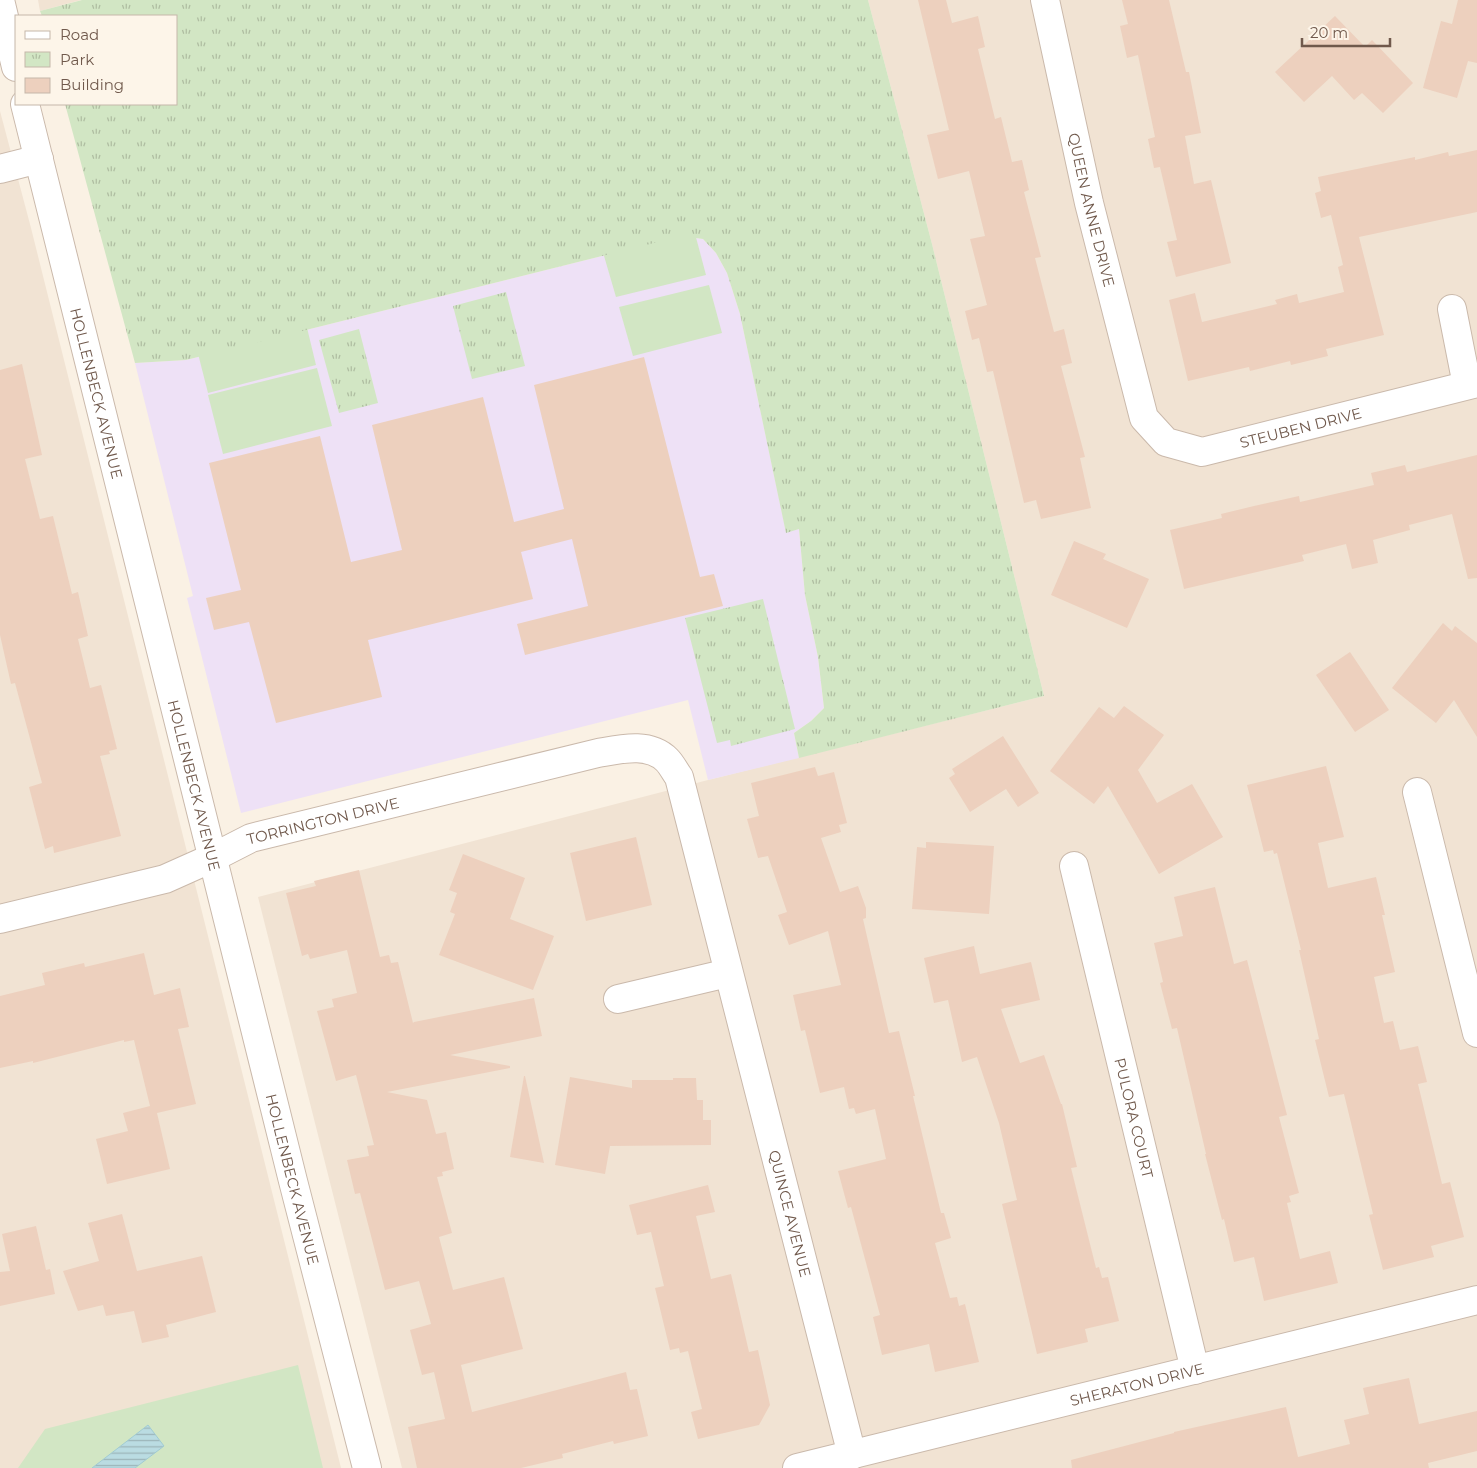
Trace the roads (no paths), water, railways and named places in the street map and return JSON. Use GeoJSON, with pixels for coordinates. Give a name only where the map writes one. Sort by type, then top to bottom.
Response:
{"type":"FeatureCollection","features":[{"type":"Feature","properties":{"kind":"street"},"geometry":{"type":"LineString","coordinates":[[0,0],[15,63]]}},
{"type":"Feature","properties":{"kind":"street","name":"QUEEN ANNE DRIVE"},"geometry":{"type":"LineString","coordinates":[[1044,0],[1089,203],[1144,418]]}},
{"type":"Feature","properties":{"kind":"street","name":"HOLLENBECK AVENUE"},"geometry":{"type":"LineString","coordinates":[[25,105],[212,858],[367,1468]]}},
{"type":"Feature","properties":{"kind":"street"},"geometry":{"type":"LineString","coordinates":[[0,169],[39,159]]}},
{"type":"Feature","properties":{"kind":"street","name":"STEUBEN DRIVE"},"geometry":{"type":"LineString","coordinates":[[1144,418],[1166,442],[1202,452],[1472,384],[1452,309]]}},
{"type":"Feature","properties":{"kind":"street","name":"TORRINGTON DRIVE"},"geometry":{"type":"LineString","coordinates":[[0,919],[165,879],[251,838],[598,753],[625,749],[652,750]]}},
{"type":"Feature","properties":{"kind":"street","name":"QUINCE AVENUE"},"geometry":{"type":"LineString","coordinates":[[652,750],[668,761],[679,777],[852,1454]]}},
{"type":"Feature","properties":{"kind":"street"},"geometry":{"type":"LineString","coordinates":[[1417,792],[1477,1033]]}},
{"type":"Feature","properties":{"kind":"street","name":"PULORA COURT"},"geometry":{"type":"LineString","coordinates":[[1074,866],[1195,1370]]}},
{"type":"Feature","properties":{"kind":"street"},"geometry":{"type":"LineString","coordinates":[[618,999],[728,972]]}},
{"type":"Feature","properties":{"kind":"street","name":"SHERATON DRIVE"},"geometry":{"type":"LineString","coordinates":[[797,1468],[1477,1300]]}},
{"type":"Feature","properties":{"kind":"water"},"geometry":{"type":"Polygon","coordinates":[[[148,1425],[164,1446],[135,1468],[92,1468],[148,1425]]]}}]}
